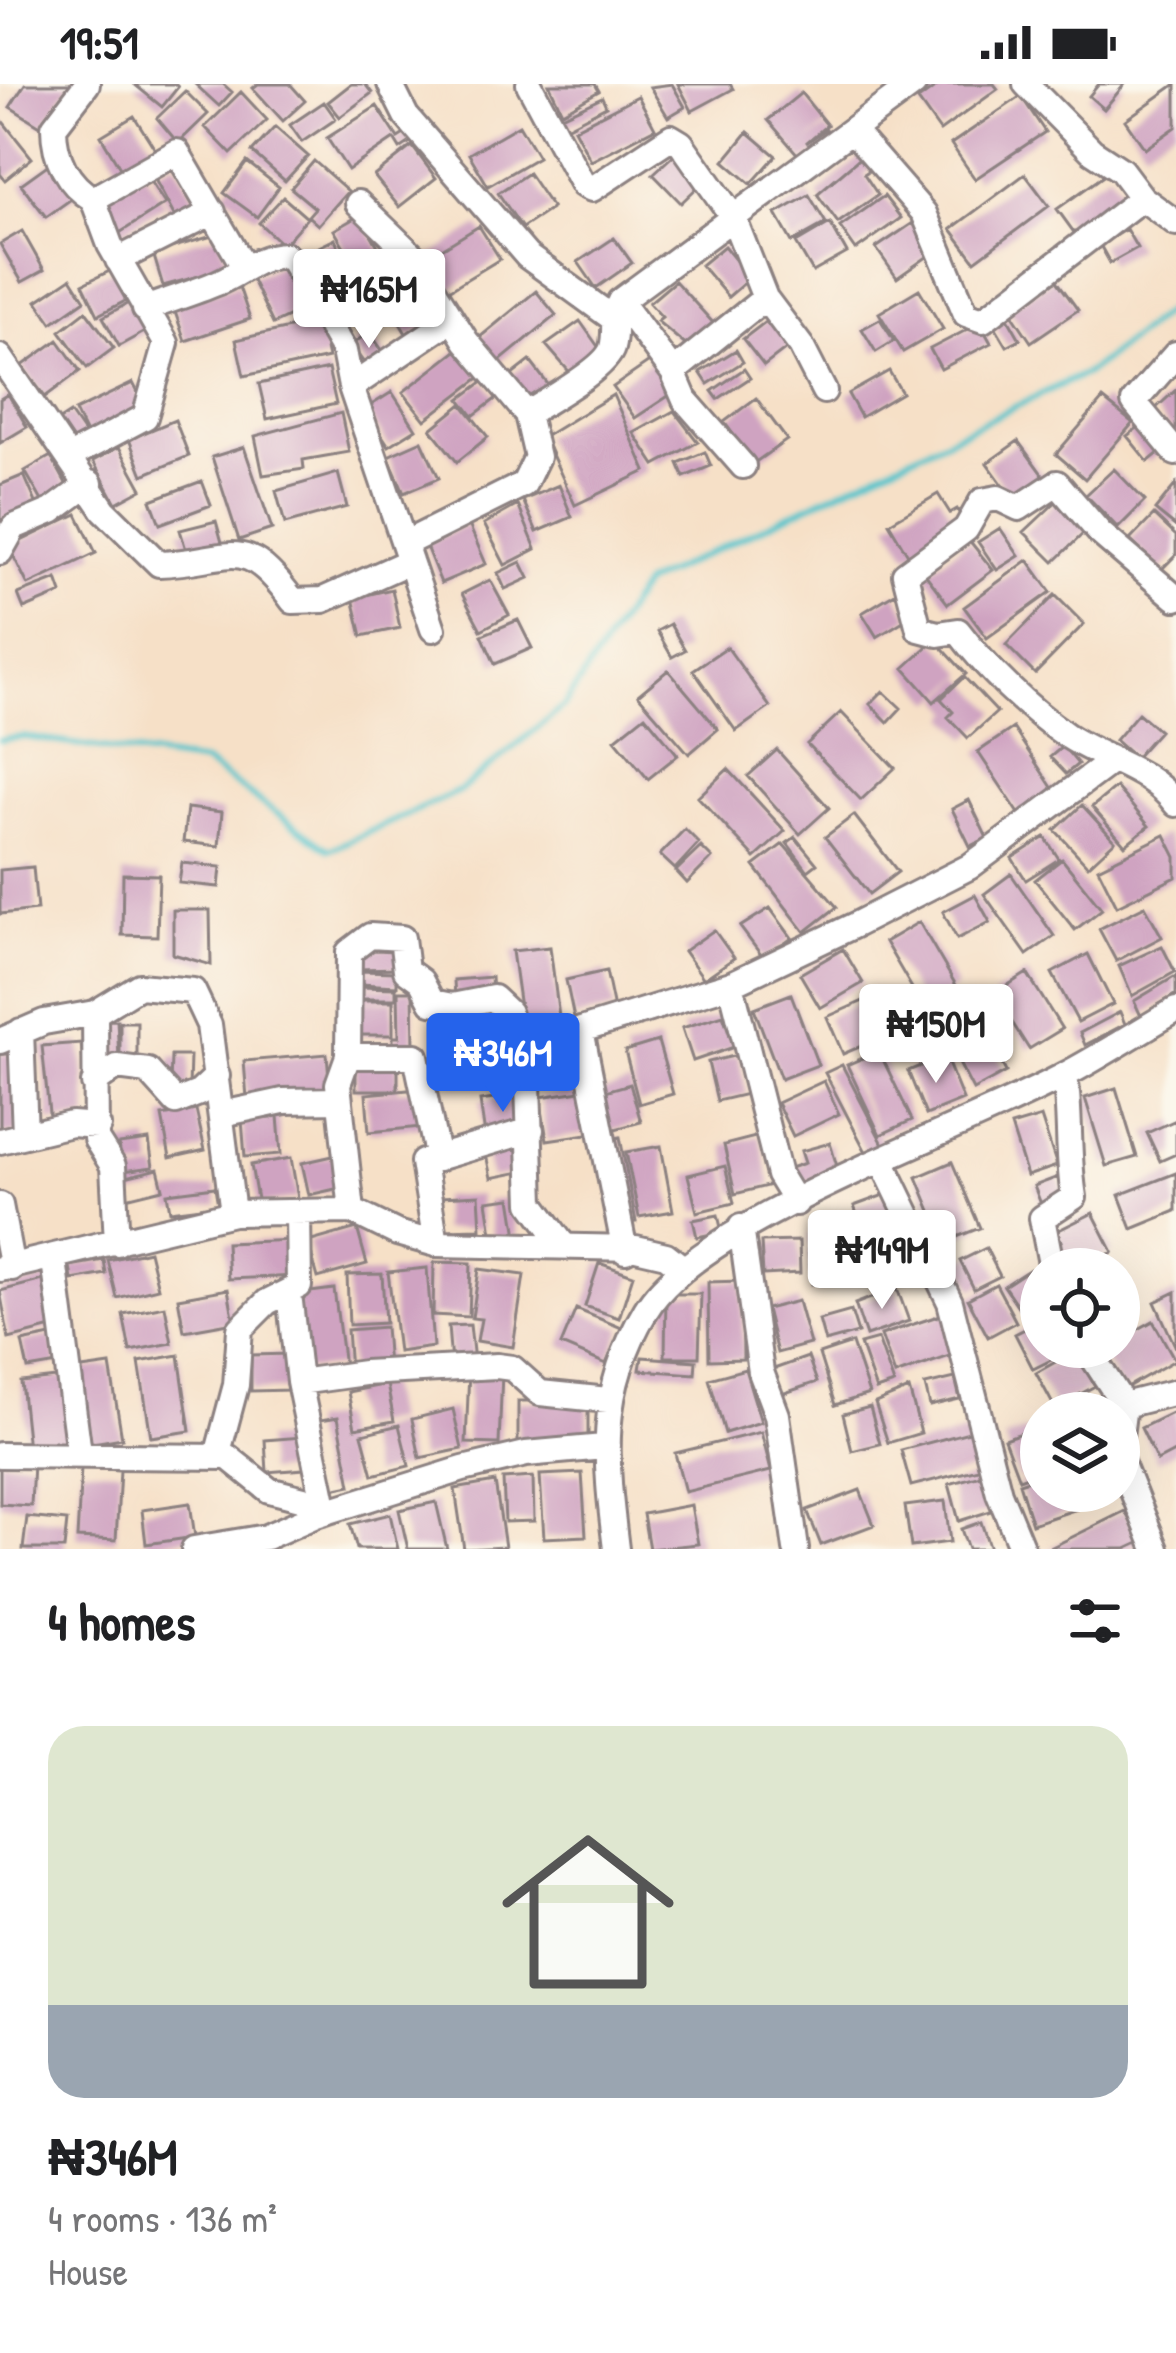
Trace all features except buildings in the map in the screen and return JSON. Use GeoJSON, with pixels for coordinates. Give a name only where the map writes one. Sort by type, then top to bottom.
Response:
{"type":"FeatureCollection","features":[{"type":"Feature","properties":{"kind":"street"},"geometry":{"type":"LineString","coordinates":[[69,457],[145,417],[166,343],[118,260],[92,199],[77,190],[54,142],[54,127],[87,84]]}},
{"type":"Feature","properties":{"kind":"street"},"geometry":{"type":"LineString","coordinates":[[390,84],[406,116],[526,256],[616,309],[673,372],[686,400],[743,466]]}},
{"type":"Feature","properties":{"kind":"street"},"geometry":{"type":"LineString","coordinates":[[529,84],[583,185],[592,189],[671,137],[681,143],[733,218],[765,298],[801,346],[824,391]]}},
{"type":"Feature","properties":{"kind":"street"},"geometry":{"type":"LineString","coordinates":[[527,414],[606,361],[614,345],[616,309],[914,84]]}},
{"type":"Feature","properties":{"kind":"street"},"geometry":{"type":"LineString","coordinates":[[1026,84],[1092,151],[1121,170],[1142,198],[1176,223]]}},
{"type":"Feature","properties":{"kind":"street"},"geometry":{"type":"LineString","coordinates":[[852,130],[924,213],[966,314],[983,320],[1142,198]]}},
{"type":"Feature","properties":{"kind":"street"},"geometry":{"type":"LineString","coordinates":[[92,199],[177,152],[243,265]]}},
{"type":"Feature","properties":{"kind":"street"},"geometry":{"type":"LineString","coordinates":[[0,357],[104,510],[159,564],[196,563],[239,551],[257,559],[292,601],[323,600],[524,484],[537,457],[527,414],[452,319],[412,255],[358,202]]}},
{"type":"Feature","properties":{"kind":"street"},"geometry":{"type":"LineString","coordinates":[[118,260],[213,212]]}},
{"type":"Feature","properties":{"kind":"street"},"geometry":{"type":"LineString","coordinates":[[145,309],[222,282],[243,265],[286,255],[293,262],[344,351],[351,387],[433,629]]}},
{"type":"Feature","properties":{"kind":"street"},"geometry":{"type":"LineString","coordinates":[[673,372],[765,298]]}},
{"type":"Feature","properties":{"kind":"street"},"geometry":{"type":"LineString","coordinates":[[351,387],[452,319]]}},
{"type":"Feature","properties":{"kind":"street"},"geometry":{"type":"LineString","coordinates":[[1176,354],[1134,403],[1176,453]]}},
{"type":"Feature","properties":{"kind":"street"},"geometry":{"type":"LineString","coordinates":[[0,552],[14,527],[52,511],[90,483]]}},
{"type":"Feature","properties":{"kind":"street"},"geometry":{"type":"LineString","coordinates":[[1176,598],[1100,532],[1057,483],[1018,508],[998,498],[982,501],[966,529],[904,574],[920,629],[938,634],[958,631],[975,654],[1065,734],[1164,788],[1176,803]]}},
{"type":"Feature","properties":{"kind":"street"},"geometry":{"type":"LineString","coordinates":[[564,1246],[532,1202],[527,1054],[581,1030],[731,984],[969,867],[1113,760]]}},
{"type":"Feature","properties":{"kind":"street"},"geometry":{"type":"LineString","coordinates":[[352,1211],[338,1084],[348,1057],[349,952],[370,936],[402,938],[406,970],[421,981],[432,1002],[452,1006],[493,998],[508,1012],[517,1041],[581,1030]]}},
{"type":"Feature","properties":{"kind":"street"},"geometry":{"type":"LineString","coordinates":[[731,984],[779,1174],[796,1203]]}},
{"type":"Feature","properties":{"kind":"street"},"geometry":{"type":"LineString","coordinates":[[98,1126],[71,1124],[12,1138],[10,1036],[95,1012],[139,986],[194,991],[209,1025],[233,1213]]}},
{"type":"Feature","properties":{"kind":"street"},"geometry":{"type":"LineString","coordinates":[[616,1549],[604,1448],[608,1400],[646,1308],[684,1269],[741,1227],[1065,1076],[1176,1010]]}},
{"type":"Feature","properties":{"kind":"street"},"geometry":{"type":"LineString","coordinates":[[95,1012],[96,1138],[113,1166],[117,1244]]}},
{"type":"Feature","properties":{"kind":"street"},"geometry":{"type":"LineString","coordinates":[[581,1030],[625,1251]]}},
{"type":"Feature","properties":{"kind":"street"},"geometry":{"type":"LineString","coordinates":[[348,1057],[416,1056],[438,1160]]}},
{"type":"Feature","properties":{"kind":"street"},"geometry":{"type":"LineString","coordinates":[[94,1083],[117,1066],[148,1071],[176,1102],[200,1093],[217,1076]]}},
{"type":"Feature","properties":{"kind":"street"},"geometry":{"type":"LineString","coordinates":[[1048,1248],[1042,1219],[1074,1197],[1065,1133],[1070,1110],[1065,1076]]}},
{"type":"Feature","properties":{"kind":"street"},"geometry":{"type":"LineString","coordinates":[[222,1114],[283,1101],[339,1100]]}},
{"type":"Feature","properties":{"kind":"street"},"geometry":{"type":"LineString","coordinates":[[436,1244],[423,1162],[531,1130]]}},
{"type":"Feature","properties":{"kind":"street"},"geometry":{"type":"LineString","coordinates":[[883,1163],[950,1302],[999,1493],[1022,1549]]}},
{"type":"Feature","properties":{"kind":"street"},"geometry":{"type":"LineString","coordinates":[[0,1205],[6,1268],[233,1213],[352,1211],[397,1233],[436,1244],[636,1248],[667,1255],[684,1269]]}},
{"type":"Feature","properties":{"kind":"street"},"geometry":{"type":"LineString","coordinates":[[217,1456],[236,1384],[240,1329],[299,1286],[298,1214]]}},
{"type":"Feature","properties":{"kind":"street"},"geometry":{"type":"LineString","coordinates":[[741,1227],[761,1372],[784,1454],[796,1549]]}},
{"type":"Feature","properties":{"kind":"street"},"geometry":{"type":"LineString","coordinates":[[54,1260],[79,1453]]}},
{"type":"Feature","properties":{"kind":"street"},"geometry":{"type":"LineString","coordinates":[[281,1295],[290,1302],[321,1514]]}},
{"type":"Feature","properties":{"kind":"street"},"geometry":{"type":"LineString","coordinates":[[299,1382],[496,1366],[512,1368],[540,1393],[608,1400]]}},
{"type":"Feature","properties":{"kind":"street"},"geometry":{"type":"LineString","coordinates":[[1140,1402],[1176,1392]]}},
{"type":"Feature","properties":{"kind":"street"},"geometry":{"type":"LineString","coordinates":[[194,1549],[266,1537],[321,1514],[526,1454],[604,1448]]}},
{"type":"Feature","properties":{"kind":"street"},"geometry":{"type":"LineString","coordinates":[[0,1455],[228,1457],[269,1490],[304,1499],[321,1514]]}},
{"type":"Feature","properties":{"kind":"street"},"geometry":{"type":"LineString","coordinates":[[1140,1509],[1156,1549]]}},
{"type":"Feature","properties":{"kind":"waterway"},"geometry":{"type":"LineString","coordinates":[[0,740],[24,737],[205,763],[329,850],[461,790],[564,706],[644,584],[1090,371],[1176,304]]}}]}
